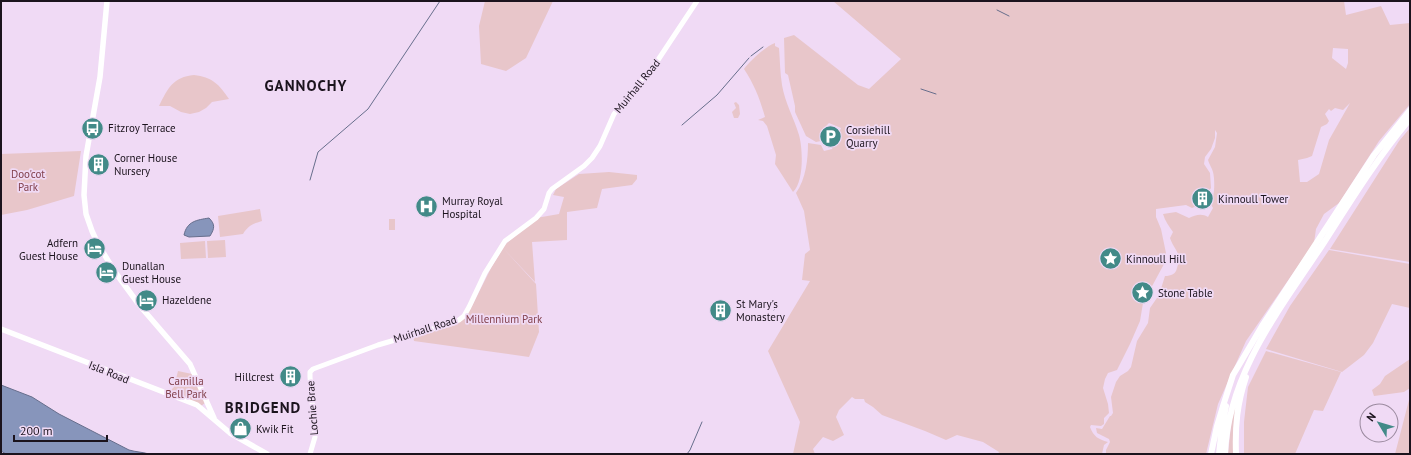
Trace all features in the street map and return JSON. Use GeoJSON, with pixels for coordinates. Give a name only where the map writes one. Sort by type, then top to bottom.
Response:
{"type":"FeatureCollection","features":[{"type":"Feature","properties":{"kind":"highway"},"geometry":{"type":"LineString","coordinates":[[1211,454],[1217,426],[1233,375],[1374,155],[1410,110]]}},
{"type":"Feature","properties":{"kind":"highway"},"geometry":{"type":"LineString","coordinates":[[1225,454],[1228,422],[1236,393],[1248,364],[1262,337],[1380,157],[1410,119]]}},
{"type":"Feature","properties":{"kind":"highway"},"geometry":{"type":"LineString","coordinates":[[1236,454],[1235,429],[1237,407],[1248,372],[1262,337]]}},
{"type":"Feature","properties":{"kind":"highway"},"geometry":{"type":"LineString","coordinates":[[1219,454],[1222,427],[1229,397],[1236,376],[1251,345]]}},
{"type":"Feature","properties":{"kind":"main road"},"geometry":{"type":"LineString","coordinates":[[107,1],[100,77],[86,156],[84,189],[86,214],[98,244],[124,284],[154,323],[190,364],[214,418]]}},
{"type":"Feature","properties":{"kind":"main road","name":"Isla Road"},"geometry":{"type":"LineString","coordinates":[[1,329],[197,405],[230,433],[266,454]]}},
{"type":"Feature","properties":{"kind":"street","name":"Muirhall Road"},"geometry":{"type":"LineString","coordinates":[[313,368],[378,345],[453,323],[464,316],[488,268],[505,241],[536,218],[544,208],[549,193],[552,189],[584,166],[592,158],[600,146],[614,114],[656,63],[697,1]]}},
{"type":"Feature","properties":{"kind":"street","name":"Lochie Brae"},"geometry":{"type":"LineString","coordinates":[[311,451],[315,437],[310,374],[313,368]]}},
{"type":"Feature","properties":{"kind":"green space"},"geometry":{"type":"Polygon","coordinates":[[[485,1],[553,1],[526,58],[506,71],[481,64],[479,26],[485,1]]]}},
{"type":"Feature","properties":{"kind":"green space"},"geometry":{"type":"Polygon","coordinates":[[[833,1],[1344,1],[1346,15],[1381,6],[1390,25],[1410,23],[1410,104],[1379,141],[1339,203],[1324,214],[1316,229],[1314,243],[1246,341],[1218,404],[1206,454],[1106,454],[1106,450],[1110,442],[1109,439],[1097,433],[1096,428],[1102,429],[1113,413],[1111,397],[1116,382],[1120,376],[1131,367],[1137,341],[1148,323],[1150,308],[1159,295],[1165,276],[1169,276],[1176,272],[1179,259],[1170,238],[1173,232],[1163,214],[1176,212],[1189,218],[1198,215],[1208,217],[1213,208],[1210,203],[1214,193],[1213,170],[1208,160],[1215,147],[1217,133],[1215,130],[1215,138],[1211,149],[1205,157],[1204,164],[1210,173],[1211,188],[1207,194],[1202,194],[1198,199],[1199,205],[1192,208],[1186,205],[1156,209],[1156,217],[1161,229],[1166,253],[1164,264],[1143,303],[1140,321],[1117,370],[1108,373],[1105,379],[1103,388],[1109,413],[1104,418],[1104,424],[1101,426],[1091,425],[1090,427],[1097,437],[1108,442],[1104,445],[1102,454],[998,454],[999,452],[983,442],[957,435],[946,440],[882,415],[865,402],[864,399],[855,399],[852,397],[839,410],[836,417],[844,435],[833,441],[823,437],[813,449],[815,454],[793,454],[800,422],[768,351],[810,281],[802,280],[805,254],[810,250],[804,211],[796,193],[804,175],[807,162],[808,143],[821,145],[824,151],[832,149],[841,128],[829,123],[824,128],[821,141],[816,142],[806,136],[795,112],[788,75],[785,73],[784,38],[794,35],[858,85],[869,89],[901,59],[833,1]],[[1333,48],[1332,58],[1346,69],[1348,63],[1348,49],[1333,48]],[[1350,103],[1343,110],[1335,108],[1331,111],[1329,109],[1325,114],[1329,121],[1321,127],[1312,156],[1298,160],[1300,182],[1307,182],[1319,174],[1329,140],[1350,103]]]}},
{"type":"Feature","properties":{"kind":"green space"},"geometry":{"type":"Polygon","coordinates":[[[775,43],[775,46],[779,48],[783,92],[799,135],[801,148],[801,173],[797,187],[793,192],[775,164],[776,155],[767,126],[763,121],[758,120],[765,117],[761,104],[754,86],[744,69],[758,54],[775,43]]]}},
{"type":"Feature","properties":{"kind":"green space"},"geometry":{"type":"Polygon","coordinates":[[[194,75],[206,77],[214,82],[222,89],[229,99],[212,102],[199,112],[190,114],[181,112],[170,106],[159,106],[172,84],[181,78],[194,75]]]}},
{"type":"Feature","properties":{"kind":"green space"},"geometry":{"type":"Polygon","coordinates":[[[736,102],[739,105],[740,114],[738,118],[734,118],[732,112],[736,108],[734,103],[736,102]]]}},
{"type":"Feature","properties":{"kind":"green space"},"geometry":{"type":"Polygon","coordinates":[[[1410,128],[1410,262],[1330,249],[1399,141],[1410,128]]]}},
{"type":"Feature","properties":{"kind":"green space","name":"Doo'cot Park"},"geometry":{"type":"Polygon","coordinates":[[[81,151],[74,196],[27,210],[1,215],[1,154],[81,151]]]}},
{"type":"Feature","properties":{"kind":"green space"},"geometry":{"type":"Polygon","coordinates":[[[609,172],[637,175],[637,179],[632,185],[602,189],[597,208],[567,212],[567,240],[532,242],[535,282],[502,247],[536,218],[559,214],[564,197],[553,195],[556,189],[579,174],[609,172]]]}},
{"type":"Feature","properties":{"kind":"green space"},"geometry":{"type":"Polygon","coordinates":[[[260,209],[262,221],[251,226],[243,234],[220,237],[218,216],[260,209]]]}},
{"type":"Feature","properties":{"kind":"green space"},"geometry":{"type":"Polygon","coordinates":[[[389,219],[395,219],[395,230],[389,230],[389,219]]]}},
{"type":"Feature","properties":{"kind":"green space"},"geometry":{"type":"Polygon","coordinates":[[[225,240],[226,257],[208,258],[207,241],[225,240]]]}},
{"type":"Feature","properties":{"kind":"green space"},"geometry":{"type":"Polygon","coordinates":[[[205,241],[206,258],[181,259],[180,243],[205,241]]]}},
{"type":"Feature","properties":{"kind":"green space","name":"Millennium Park"},"geometry":{"type":"Polygon","coordinates":[[[503,248],[536,284],[539,332],[529,357],[414,341],[413,336],[454,325],[472,306],[503,248]]]}},
{"type":"Feature","properties":{"kind":"green space"},"geometry":{"type":"Polygon","coordinates":[[[1329,250],[1410,264],[1410,308],[1392,304],[1373,343],[1364,355],[1342,372],[1266,349],[1290,306],[1329,250]]]}},
{"type":"Feature","properties":{"kind":"green space"},"geometry":{"type":"Polygon","coordinates":[[[1266,351],[1341,372],[1323,411],[1314,410],[1295,454],[1244,454],[1244,422],[1248,387],[1266,351]]]}},
{"type":"Feature","properties":{"kind":"green space"},"geometry":{"type":"Polygon","coordinates":[[[1410,359],[1410,388],[1404,392],[1374,396],[1372,390],[1380,384],[1385,376],[1410,359]]]}},
{"type":"Feature","properties":{"kind":"green space","name":"Camilla Bell Park"},"geometry":{"type":"Polygon","coordinates":[[[178,371],[192,374],[205,403],[201,406],[168,393],[174,387],[178,371]]]}},
{"type":"Feature","properties":{"kind":"green space"},"geometry":{"type":"Polygon","coordinates":[[[1237,392],[1235,454],[1228,454],[1233,406],[1237,392]]]}},
{"type":"Feature","properties":{"kind":"green space"},"geometry":{"type":"Polygon","coordinates":[[[1410,400],[1410,454],[1395,454],[1410,400]]]}},
{"type":"Feature","properties":{"kind":"water"},"geometry":{"type":"Polygon","coordinates":[[[209,218],[214,226],[210,236],[189,237],[184,235],[185,230],[190,224],[209,218]]]}},
{"type":"Feature","properties":{"kind":"water"},"geometry":{"type":"Polygon","coordinates":[[[1,385],[32,397],[59,414],[129,450],[149,454],[6,454],[1,451],[1,385]]]}},
{"type":"Feature","properties":{"kind":"waterway"},"geometry":{"type":"LineString","coordinates":[[310,180],[318,152],[368,109],[440,1]]}},
{"type":"Feature","properties":{"kind":"waterway"},"geometry":{"type":"LineString","coordinates":[[997,10],[1009,16]]}},
{"type":"Feature","properties":{"kind":"waterway"},"geometry":{"type":"LineString","coordinates":[[751,56],[763,47]]}},
{"type":"Feature","properties":{"kind":"waterway"},"geometry":{"type":"LineString","coordinates":[[682,125],[717,95],[749,58]]}},
{"type":"Feature","properties":{"kind":"waterway"},"geometry":{"type":"LineString","coordinates":[[921,89],[936,94]]}},
{"type":"Feature","properties":{"kind":"waterway"},"geometry":{"type":"LineString","coordinates":[[774,310],[777,304]]}},
{"type":"Feature","properties":{"kind":"waterway"},"geometry":{"type":"LineString","coordinates":[[687,454],[702,422]]}},
{"type":"Feature","properties":{"kind":"place","name":"Fitzroy Terrace"},"geometry":{"type":"Point","coordinates":[93,128]}},
{"type":"Feature","properties":{"kind":"place","name":"Corsiehill Quarry"},"geometry":{"type":"Point","coordinates":[830,136]}},
{"type":"Feature","properties":{"kind":"place","name":"Corner House Nursery"},"geometry":{"type":"Point","coordinates":[98,164]}},
{"type":"Feature","properties":{"kind":"place","name":"Kinnoull Tower"},"geometry":{"type":"Point","coordinates":[1203,199]}},
{"type":"Feature","properties":{"kind":"place","name":"Murray Royal Hospital"},"geometry":{"type":"Point","coordinates":[427,207]}},
{"type":"Feature","properties":{"kind":"place","name":"Adfern Guest House"},"geometry":{"type":"Point","coordinates":[94,249]}},
{"type":"Feature","properties":{"kind":"place","name":"Kinnoull Hill"},"geometry":{"type":"Point","coordinates":[1110,259]}},
{"type":"Feature","properties":{"kind":"place","name":"Dunallan Guest House"},"geometry":{"type":"Point","coordinates":[107,272]}},
{"type":"Feature","properties":{"kind":"place","name":"Stone Table"},"geometry":{"type":"Point","coordinates":[1142,293]}},
{"type":"Feature","properties":{"kind":"place","name":"Hazeldene"},"geometry":{"type":"Point","coordinates":[146,300]}},
{"type":"Feature","properties":{"kind":"place","name":"St Mary's Monastery"},"geometry":{"type":"Point","coordinates":[721,310]}},
{"type":"Feature","properties":{"kind":"place","name":"Hillcrest"},"geometry":{"type":"Point","coordinates":[290,377]}},
{"type":"Feature","properties":{"kind":"place","name":"Kwik Fit"},"geometry":{"type":"Point","coordinates":[240,429]}},
{"type":"Feature","properties":{"kind":"district","name":"GANNOCHY"},"geometry":{"type":"Point","coordinates":[306,85]}},
{"type":"Feature","properties":{"kind":"district","name":"BRIDGEND"},"geometry":{"type":"Point","coordinates":[263,407]}}]}
